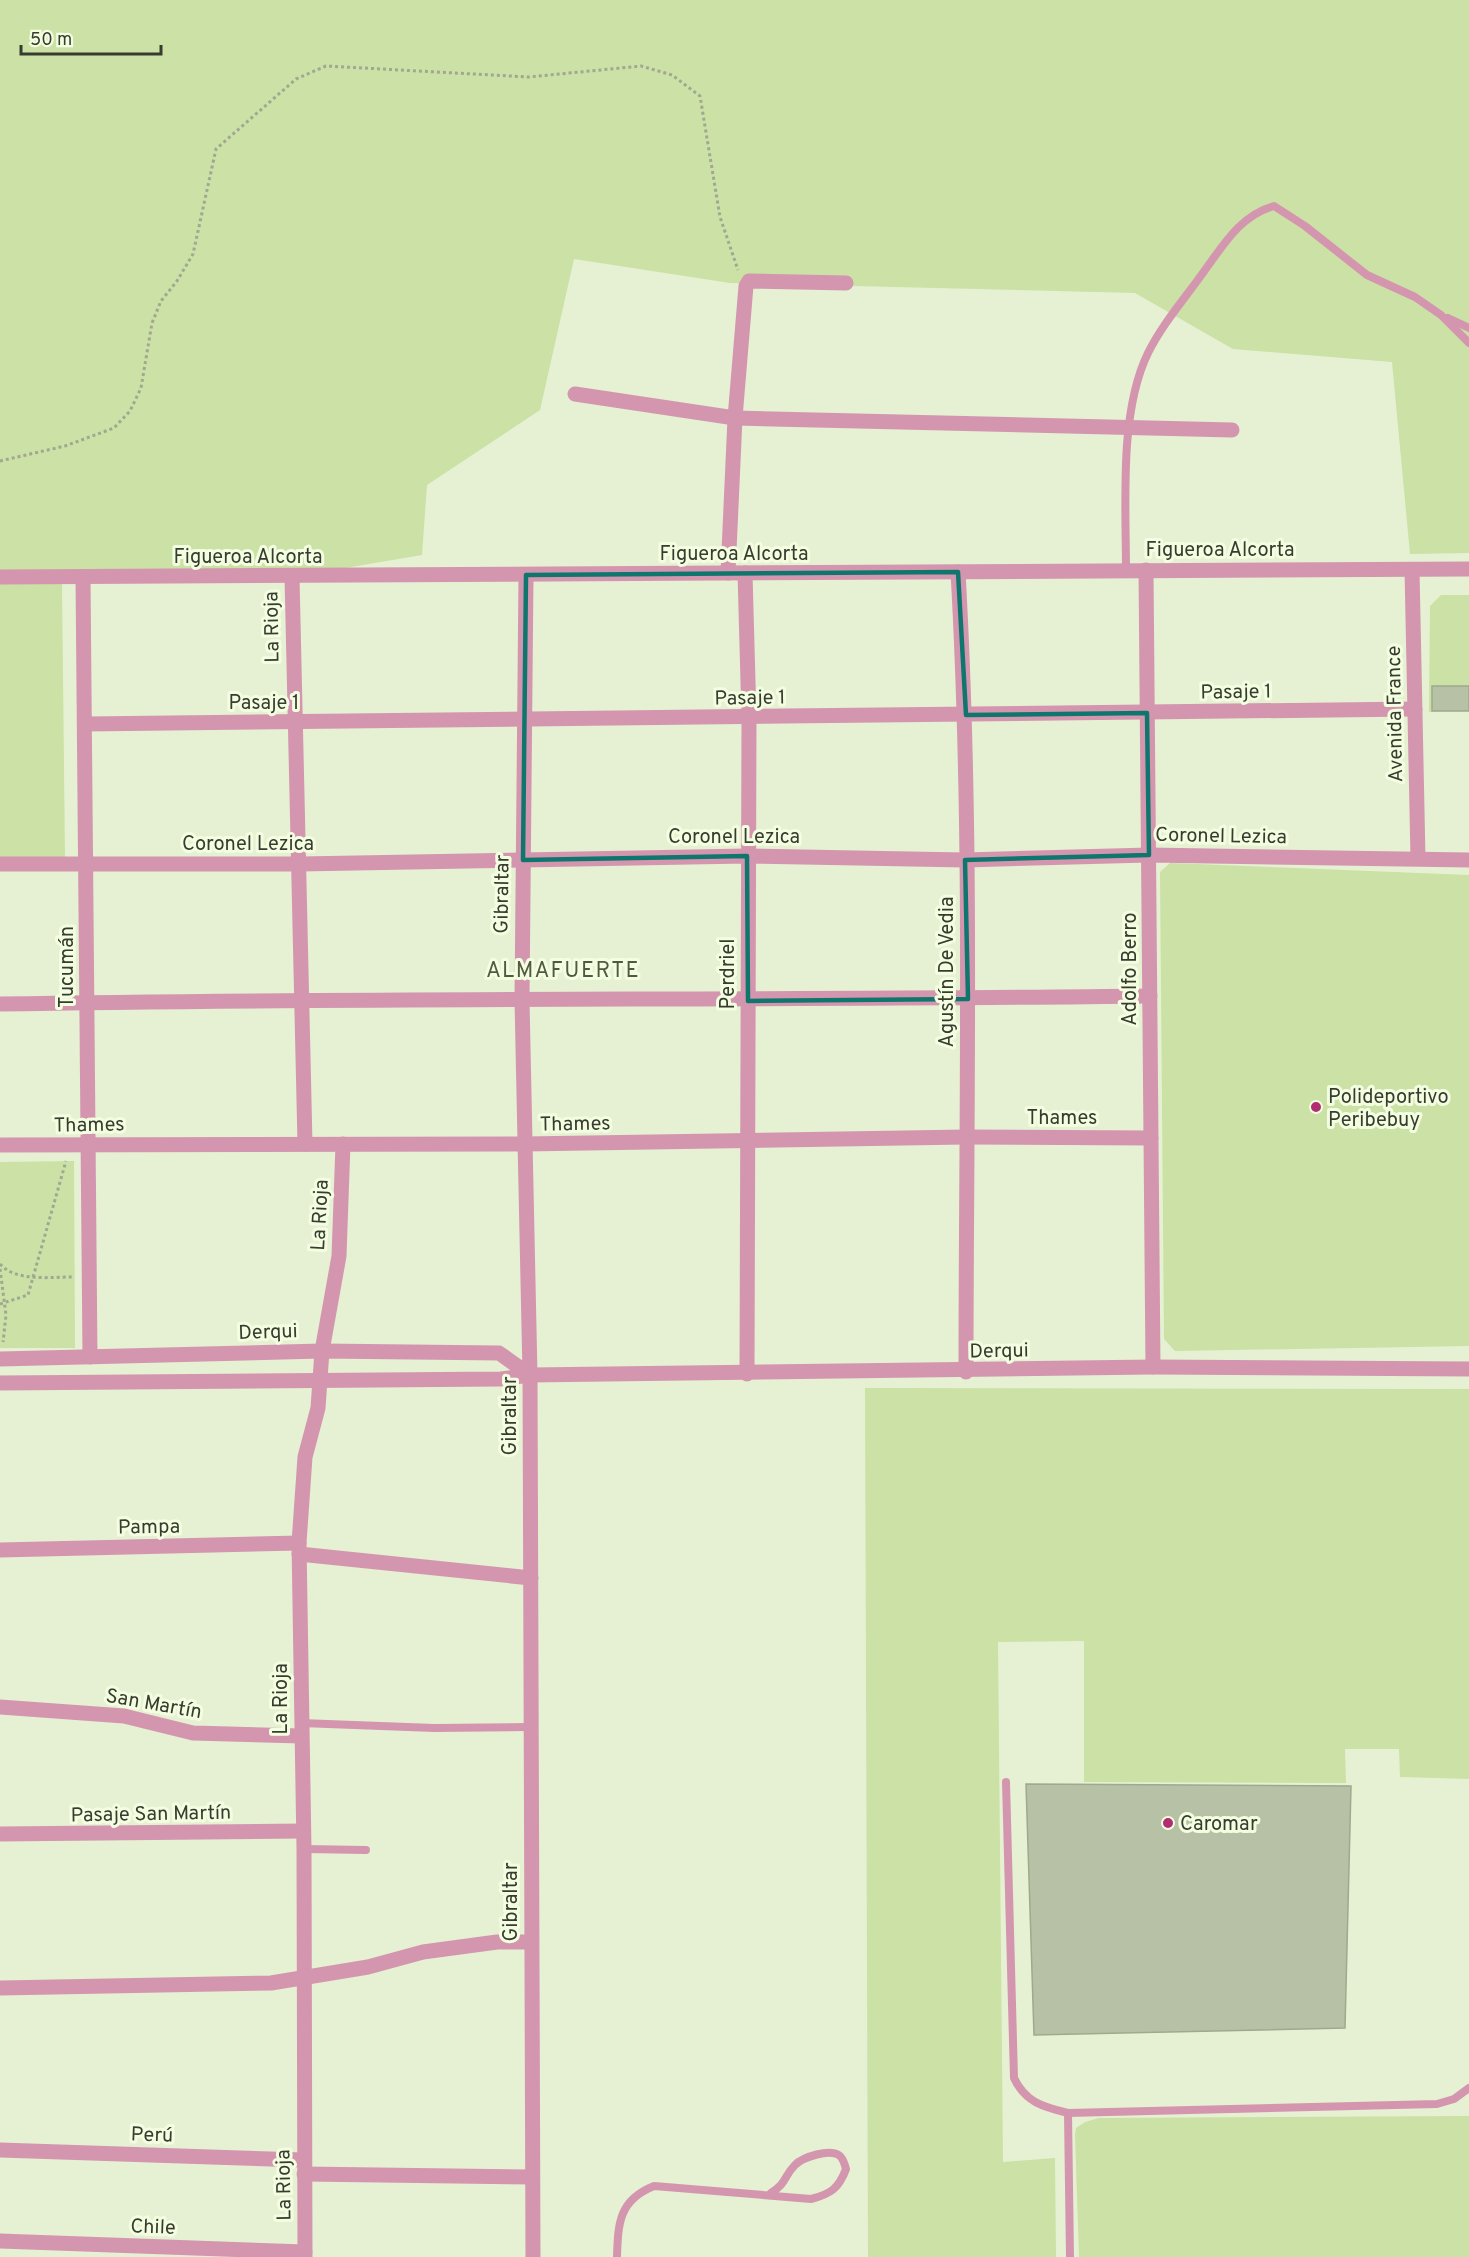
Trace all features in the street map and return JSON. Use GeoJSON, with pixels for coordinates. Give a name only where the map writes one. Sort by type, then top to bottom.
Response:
{"type":"FeatureCollection","features":[{"type":"Feature","properties":{"kind":"street"},"geometry":{"type":"LineString","coordinates":[[728,573],[735,418],[746,286],[750,281],[757,280],[846,283]]}},
{"type":"Feature","properties":{"kind":"street"},"geometry":{"type":"LineString","coordinates":[[575,394],[735,418],[1232,430]]}},
{"type":"Feature","properties":{"kind":"street","name":"Figueroa Alcorta"},"geometry":{"type":"LineString","coordinates":[[0,577],[1469,569]]}},
{"type":"Feature","properties":{"kind":"street","name":"Adolfo Berro"},"geometry":{"type":"LineString","coordinates":[[1146,570],[1153,1367]]}},
{"type":"Feature","properties":{"kind":"street","name":"Avenida France"},"geometry":{"type":"LineString","coordinates":[[1412,570],[1418,858]]}},
{"type":"Feature","properties":{"kind":"street","name":"Agustín De Vedia"},"geometry":{"type":"LineString","coordinates":[[958,572],[966,715],[965,860],[968,999],[966,1372]]}},
{"type":"Feature","properties":{"kind":"street","name":"Perdriel"},"geometry":{"type":"LineString","coordinates":[[745,573],[749,718],[747,1374]]}},
{"type":"Feature","properties":{"kind":"street","name":"Gibraltar"},"geometry":{"type":"LineString","coordinates":[[526,575],[522,1000],[530,1375],[533,2257]]}},
{"type":"Feature","properties":{"kind":"street","name":"Tucumán"},"geometry":{"type":"LineString","coordinates":[[83,577],[90,1357]]}},
{"type":"Feature","properties":{"kind":"street","name":"La Rioja"},"geometry":{"type":"LineString","coordinates":[[291,577],[300,864],[305,1144]]}},
{"type":"Feature","properties":{"kind":"street","name":"Pasaje 1"},"geometry":{"type":"LineString","coordinates":[[85,724],[1415,709]]}},
{"type":"Feature","properties":{"kind":"street","name":"Coronel Lezica"},"geometry":{"type":"LineString","coordinates":[[0,864],[300,864],[747,856],[965,860],[1149,855],[1469,860]]}},
{"type":"Feature","properties":{"kind":"street"},"geometry":{"type":"LineString","coordinates":[[0,1004],[522,1000],[748,1001],[1150,996]]}},
{"type":"Feature","properties":{"kind":"street","name":"Thames"},"geometry":{"type":"LineString","coordinates":[[0,1145],[524,1144],[966,1137],[1151,1138]]}},
{"type":"Feature","properties":{"kind":"street","name":"La Rioja"},"geometry":{"type":"LineString","coordinates":[[305,2255],[304,1850],[299,1549],[305,1457],[318,1408],[322,1351],[339,1256],[343,1144]]}},
{"type":"Feature","properties":{"kind":"street","name":"Derqui"},"geometry":{"type":"LineString","coordinates":[[1,1359],[322,1351],[499,1353],[530,1375]]}},
{"type":"Feature","properties":{"kind":"street","name":"Derqui"},"geometry":{"type":"LineString","coordinates":[[0,1383],[501,1379],[530,1375],[966,1372],[1153,1367],[1469,1369]]}},
{"type":"Feature","properties":{"kind":"street","name":"Pampa"},"geometry":{"type":"LineString","coordinates":[[0,1550],[299,1549],[531,1578]]}},
{"type":"Feature","properties":{"kind":"street","name":"San Martín"},"geometry":{"type":"LineString","coordinates":[[0,1707],[124,1716],[193,1733],[301,1729]]}},
{"type":"Feature","properties":{"kind":"street","name":"Pasaje San Martín"},"geometry":{"type":"LineString","coordinates":[[0,1834],[303,1831]]}},
{"type":"Feature","properties":{"kind":"street"},"geometry":{"type":"LineString","coordinates":[[0,1988],[246,1985],[368,1967],[423,1952],[497,1942],[531,1942]]}},
{"type":"Feature","properties":{"kind":"street","name":"Perú"},"geometry":{"type":"LineString","coordinates":[[0,2150],[532,2177]]}},
{"type":"Feature","properties":{"kind":"street","name":"Chile"},"geometry":{"type":"LineString","coordinates":[[0,2241],[305,2255]]}},
{"type":"Feature","properties":{"kind":"lane"},"geometry":{"type":"LineString","coordinates":[[1126,570],[1129,427],[1147,354],[1163,328],[1231,234],[1257,211],[1274,206],[1305,226],[1367,275],[1415,297],[1441,315],[1469,328]]}},
{"type":"Feature","properties":{"kind":"lane"},"geometry":{"type":"LineString","coordinates":[[1441,315],[1469,343]]}},
{"type":"Feature","properties":{"kind":"lane"},"geometry":{"type":"LineString","coordinates":[[301,1729],[530,1727]]}},
{"type":"Feature","properties":{"kind":"lane"},"geometry":{"type":"LineString","coordinates":[[1006,1782],[1014,2078],[1026,2097],[1042,2107],[1068,2113],[1437,2103],[1454,2099],[1469,2088]]}},
{"type":"Feature","properties":{"kind":"lane"},"geometry":{"type":"LineString","coordinates":[[304,1850],[366,1850]]}},
{"type":"Feature","properties":{"kind":"lane"},"geometry":{"type":"LineString","coordinates":[[1068,2113],[1070,2257]]}},
{"type":"Feature","properties":{"kind":"lane"},"geometry":{"type":"LineString","coordinates":[[617,2257],[618,2232],[623,2210],[638,2192],[654,2186],[771,2193],[811,2199],[825,2195],[840,2186],[846,2169],[841,2157],[832,2153],[814,2156],[796,2164],[783,2185],[771,2193]]}},
{"type":"Feature","properties":{"kind":"path"},"geometry":{"type":"LineString","coordinates":[[0,461],[65,446],[114,428],[130,411],[141,388],[152,323],[161,301],[177,281],[193,254],[216,149],[296,80],[326,66],[529,77],[641,66],[672,75],[700,96],[720,217],[731,256],[746,286]]}},
{"type":"Feature","properties":{"kind":"path"},"geometry":{"type":"LineString","coordinates":[[0,1304],[28,1295],[71,1145]]}},
{"type":"Feature","properties":{"kind":"path"},"geometry":{"type":"LineString","coordinates":[[0,1264],[14,1274],[89,1277]]}},
{"type":"Feature","properties":{"kind":"path"},"geometry":{"type":"LineString","coordinates":[[0,1269],[5,1302],[1,1359]]}},
{"type":"Feature","properties":{"kind":"highlighted area"},"geometry":{"type":"Polygon","coordinates":[[[958,572],[966,715],[1147,713],[1149,855],[965,860],[968,999],[748,1001],[747,856],[523,860],[526,575],[958,572]]]}},
{"type":"Feature","properties":{"kind":"green space"},"geometry":{"type":"Polygon","coordinates":[[[0,0],[1469,0],[1469,553],[1410,554],[1392,362],[1233,349],[1135,293],[730,283],[574,259],[540,410],[427,485],[422,555],[292,577],[0,577],[0,0]]]}},
{"type":"Feature","properties":{"kind":"green space"},"geometry":{"type":"Polygon","coordinates":[[[0,583],[62,583],[65,858],[0,859],[0,583]]]}},
{"type":"Feature","properties":{"kind":"green space"},"geometry":{"type":"Polygon","coordinates":[[[1441,595],[1469,595],[1469,710],[1429,712],[1430,606],[1441,595]]]}},
{"type":"Feature","properties":{"kind":"green space","name":"Polideportivo Peribebuy"},"geometry":{"type":"Polygon","coordinates":[[[1170,863],[1469,875],[1469,1346],[1175,1351],[1164,1339],[1160,872],[1170,863]]]}},
{"type":"Feature","properties":{"kind":"green space"},"geometry":{"type":"Polygon","coordinates":[[[74,1161],[75,1348],[0,1348],[0,1162],[74,1161]]]}},
{"type":"Feature","properties":{"kind":"green space"},"geometry":{"type":"Polygon","coordinates":[[[865,1388],[1469,1389],[1469,1779],[1400,1777],[1399,1749],[1345,1749],[1346,1783],[1084,1782],[1084,1641],[998,1642],[1003,2162],[1055,2158],[1056,2257],[868,2257],[865,1388]]]}},
{"type":"Feature","properties":{"kind":"green space"},"geometry":{"type":"Polygon","coordinates":[[[1469,2116],[1469,2257],[1079,2257],[1075,2134],[1076,2128],[1085,2122],[1099,2118],[1469,2116]]]}},
{"type":"Feature","properties":{"kind":"building"},"geometry":{"type":"Polygon","coordinates":[[[1432,686],[1469,686],[1469,711],[1432,711],[1432,686]]]}},
{"type":"Feature","properties":{"kind":"building"},"geometry":{"type":"Polygon","coordinates":[[[1026,1784],[1351,1786],[1345,2028],[1034,2035],[1026,1784]]]}},
{"type":"Feature","properties":{"kind":"place","name":"Polideportivo Peribebuy"},"geometry":{"type":"Point","coordinates":[1316,1107]}},
{"type":"Feature","properties":{"kind":"place","name":"Caromar"},"geometry":{"type":"Point","coordinates":[1168,1823]}},
{"type":"Feature","properties":{"kind":"district","name":"ALMAFUERTE"},"geometry":{"type":"Point","coordinates":[563,969]}}]}
